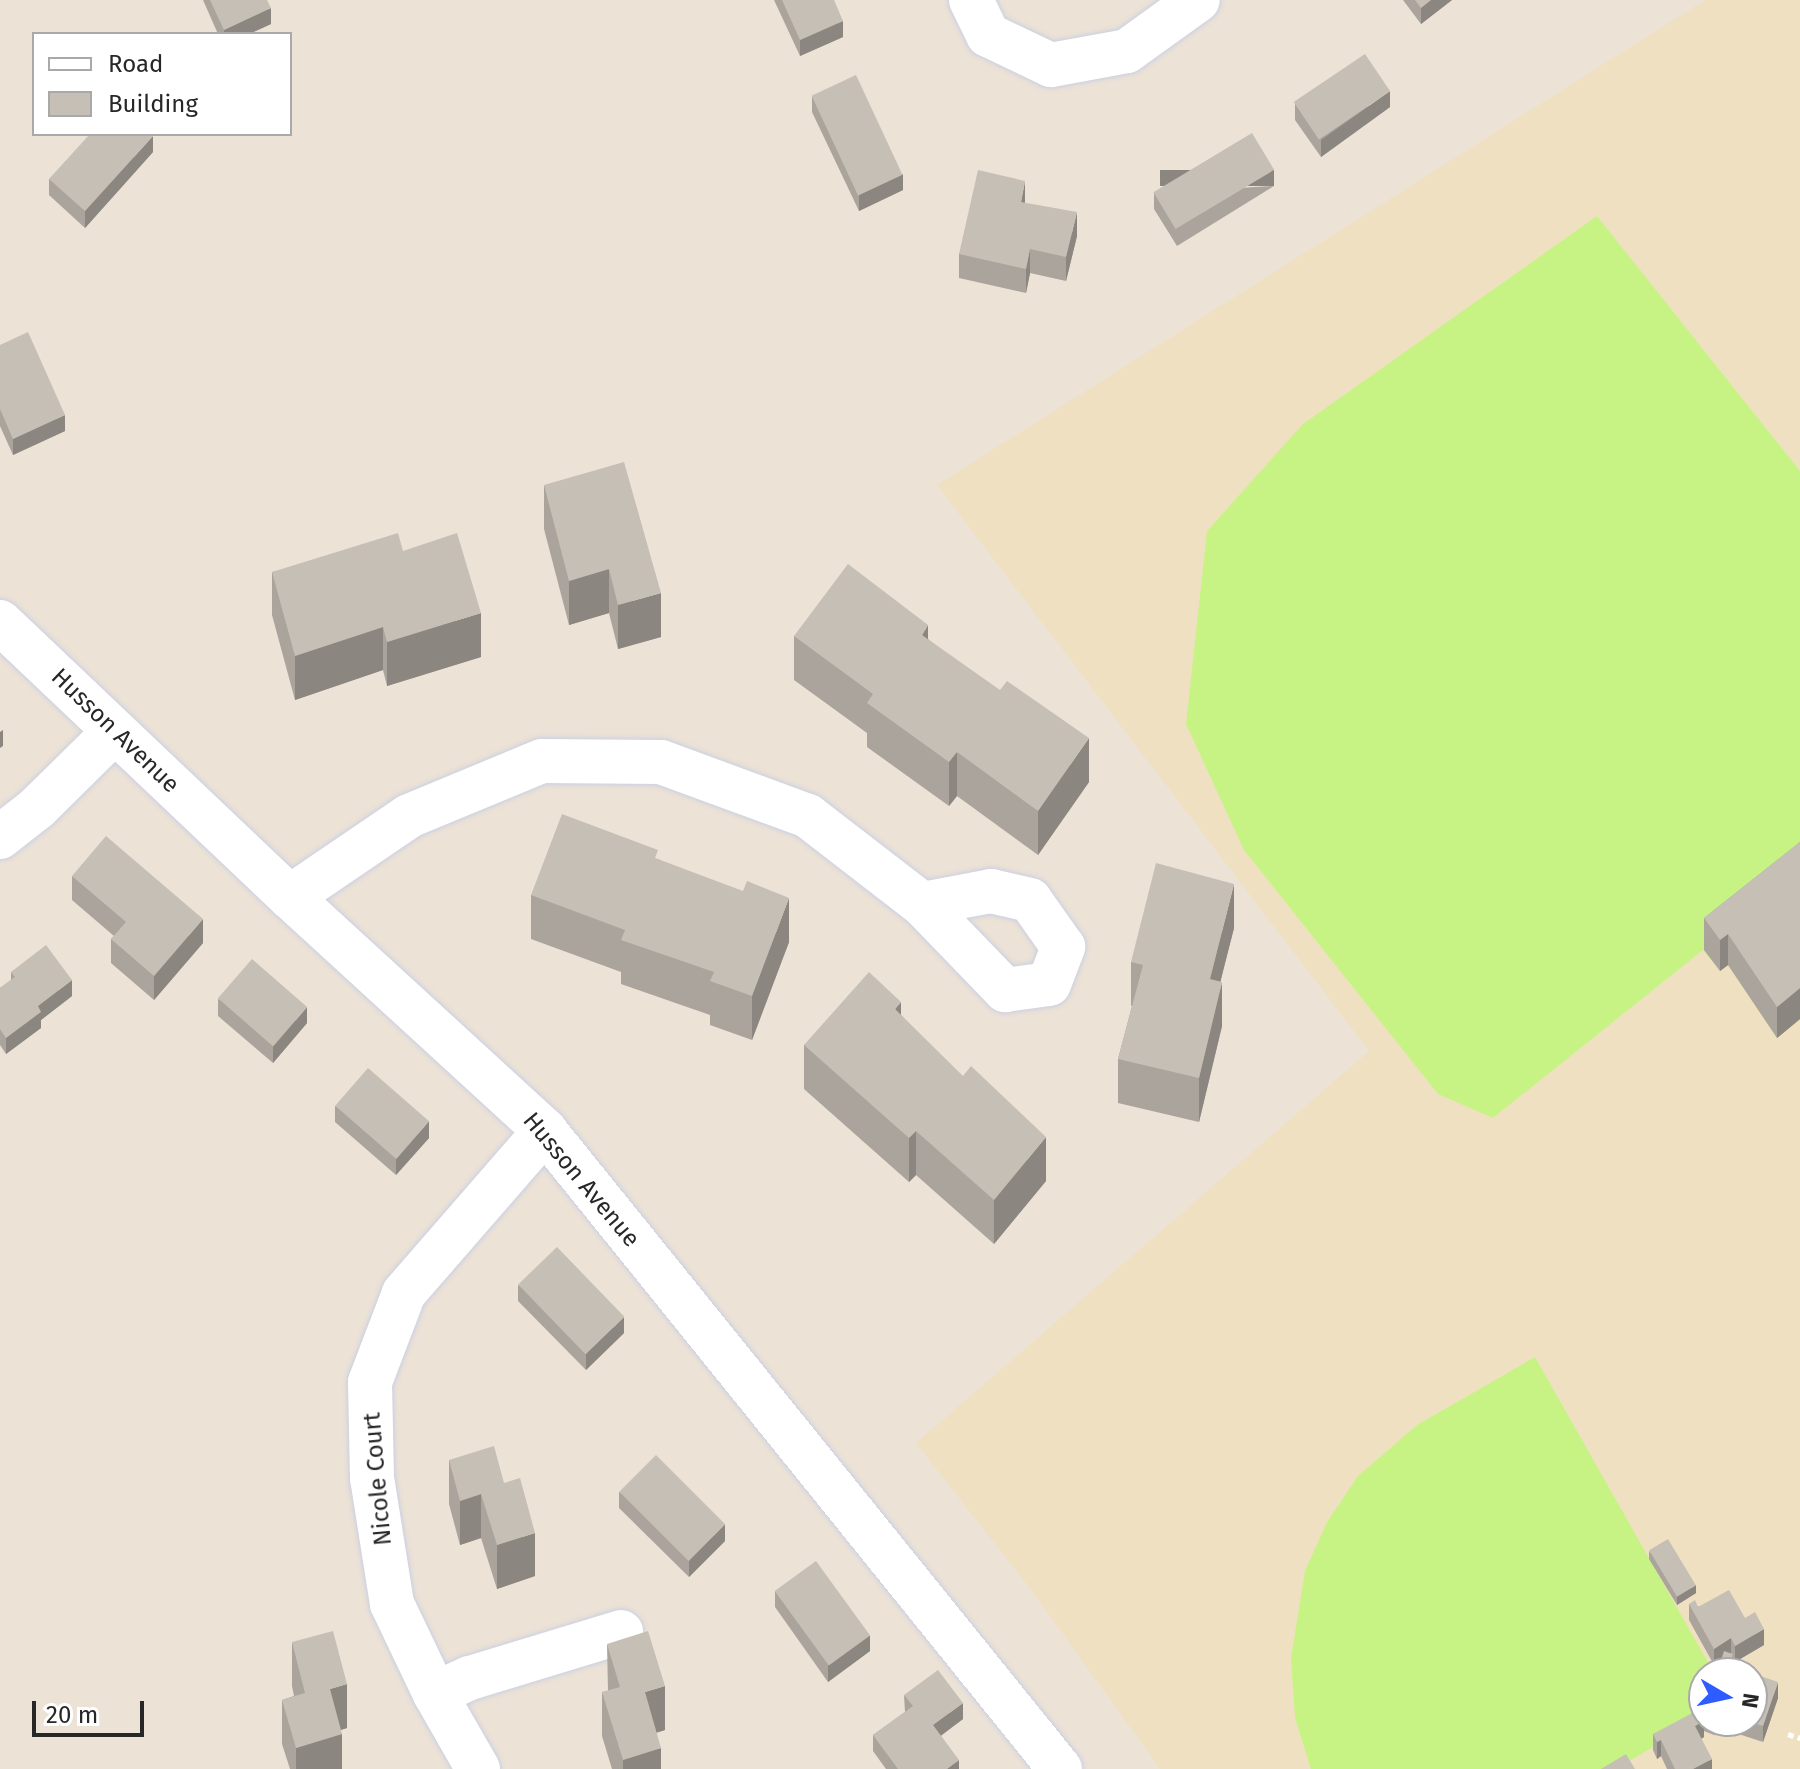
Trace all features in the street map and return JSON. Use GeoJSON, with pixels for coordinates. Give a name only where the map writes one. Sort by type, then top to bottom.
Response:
{"type":"FeatureCollection","features":[{"type":"Feature","properties":{"kind":"street"},"geometry":{"type":"LineString","coordinates":[[971,0],[988,35],[1051,65],[1127,51],[1198,0]]}},
{"type":"Feature","properties":{"kind":"street","name":"Husson Avenue"},"geometry":{"type":"LineString","coordinates":[[0,622],[290,897],[545,1131],[1060,1769]]}},
{"type":"Feature","properties":{"kind":"street"},"geometry":{"type":"LineString","coordinates":[[0,837],[37,808],[114,732]]}},
{"type":"Feature","properties":{"kind":"street"},"geometry":{"type":"LineString","coordinates":[[290,897],[409,816],[542,761],[661,762],[808,816],[922,904]]}},
{"type":"Feature","properties":{"kind":"street","name":"Nicole Court"},"geometry":{"type":"LineString","coordinates":[[478,1769],[435,1694],[392,1604],[372,1478],[370,1382],[404,1293],[545,1131]]}},
{"type":"Feature","properties":{"kind":"street"},"geometry":{"type":"LineString","coordinates":[[435,1694],[470,1678],[621,1632]]}},
{"type":"Feature","properties":{"kind":"path"},"geometry":{"type":"LineString","coordinates":[[1788,1734],[1800,1738]]}},
{"type":"Feature","properties":{"kind":"shaded area"},"geometry":{"type":"Polygon","coordinates":[[[1705,0],[1800,0],[1800,1769],[1160,1769],[1032,1591],[916,1443],[1369,1051],[937,485],[1705,0]]]}},
{"type":"Feature","properties":{"kind":"green space"},"geometry":{"type":"Polygon","coordinates":[[[1597,216],[1800,471],[1800,1019],[1777,1038],[1728,965],[1720,971],[1703,950],[1493,1118],[1438,1094],[1244,850],[1186,724],[1207,531],[1303,424],[1597,216]]]}},
{"type":"Feature","properties":{"kind":"green space"},"geometry":{"type":"Polygon","coordinates":[[[1535,1357],[1705,1657],[1688,1657],[1688,1727],[1615,1769],[1311,1769],[1295,1718],[1291,1658],[1305,1571],[1327,1522],[1358,1476],[1417,1425],[1535,1357]]]}},
{"type":"Feature","properties":{"kind":"building"},"geometry":{"type":"Polygon","coordinates":[[[210,0],[267,0],[271,8],[224,30],[210,0]]]}},
{"type":"Feature","properties":{"kind":"building"},"geometry":{"type":"Polygon","coordinates":[[[782,0],[834,0],[843,21],[800,40],[782,0]]]}},
{"type":"Feature","properties":{"kind":"building"},"geometry":{"type":"Polygon","coordinates":[[[1415,0],[1431,0],[1421,8],[1415,0]]]}},
{"type":"Feature","properties":{"kind":"building"},"geometry":{"type":"Polygon","coordinates":[[[1365,54],[1390,91],[1319,139],[1294,102],[1365,54]]]}},
{"type":"Feature","properties":{"kind":"building"},"geometry":{"type":"Polygon","coordinates":[[[856,75],[902,175],[858,195],[812,96],[856,75]]]}},
{"type":"Feature","properties":{"kind":"building"},"geometry":{"type":"Polygon","coordinates":[[[1252,133],[1274,170],[1176,229],[1153,192],[1252,133]]]}},
{"type":"Feature","properties":{"kind":"building"},"geometry":{"type":"Polygon","coordinates":[[[88,136],[153,136],[85,211],[49,179],[88,136]]]}},
{"type":"Feature","properties":{"kind":"building"},"geometry":{"type":"Polygon","coordinates":[[[978,170],[1025,181],[1021,202],[1077,212],[1066,257],[1030,249],[1026,269],[959,254],[978,170]]]}},
{"type":"Feature","properties":{"kind":"building"},"geometry":{"type":"Polygon","coordinates":[[[28,332],[65,415],[13,439],[0,409],[0,345],[28,332]]]}},
{"type":"Feature","properties":{"kind":"building"},"geometry":{"type":"Polygon","coordinates":[[[624,462],[661,593],[618,605],[609,569],[569,581],[544,485],[624,462]]]}},
{"type":"Feature","properties":{"kind":"building"},"geometry":{"type":"Polygon","coordinates":[[[398,533],[403,551],[457,533],[481,613],[387,642],[383,627],[295,656],[272,572],[398,533]]]}},
{"type":"Feature","properties":{"kind":"building"},"geometry":{"type":"Polygon","coordinates":[[[848,564],[928,625],[922,635],[1000,690],[1007,681],[1089,738],[1038,811],[957,752],[949,762],[867,703],[873,694],[794,636],[848,564]]]}},
{"type":"Feature","properties":{"kind":"building"},"geometry":{"type":"Polygon","coordinates":[[[562,814],[658,850],[655,858],[743,891],[747,881],[789,898],[752,996],[710,981],[714,972],[621,940],[625,930],[531,895],[562,814]]]}},
{"type":"Feature","properties":{"kind":"building"},"geometry":{"type":"Polygon","coordinates":[[[106,836],[203,919],[154,976],[111,939],[126,922],[72,876],[106,836]]]}},
{"type":"Feature","properties":{"kind":"building"},"geometry":{"type":"Polygon","coordinates":[[[1800,842],[1800,988],[1777,1007],[1728,934],[1720,940],[1704,918],[1800,842]]]}},
{"type":"Feature","properties":{"kind":"building"},"geometry":{"type":"Polygon","coordinates":[[[1156,863],[1234,884],[1210,979],[1222,982],[1199,1078],[1118,1059],[1143,965],[1131,962],[1156,863]]]}},
{"type":"Feature","properties":{"kind":"building"},"geometry":{"type":"Polygon","coordinates":[[[46,945],[72,980],[38,1006],[41,1012],[6,1038],[0,1029],[0,988],[15,977],[11,972],[46,945]]]}},
{"type":"Feature","properties":{"kind":"building"},"geometry":{"type":"Polygon","coordinates":[[[252,959],[307,1007],[273,1046],[218,998],[252,959]]]}},
{"type":"Feature","properties":{"kind":"building"},"geometry":{"type":"Polygon","coordinates":[[[869,972],[901,1002],[895,1009],[963,1076],[971,1066],[1046,1137],[994,1200],[916,1131],[909,1138],[804,1045],[869,972]]]}},
{"type":"Feature","properties":{"kind":"building"},"geometry":{"type":"Polygon","coordinates":[[[368,1068],[429,1121],[396,1159],[335,1106],[368,1068]]]}},
{"type":"Feature","properties":{"kind":"building"},"geometry":{"type":"Polygon","coordinates":[[[557,1247],[624,1317],[586,1354],[518,1285],[557,1247]]]}},
{"type":"Feature","properties":{"kind":"building"},"geometry":{"type":"Polygon","coordinates":[[[494,1446],[504,1483],[520,1478],[535,1533],[497,1545],[481,1494],[460,1501],[449,1460],[494,1446]]]}},
{"type":"Feature","properties":{"kind":"building"},"geometry":{"type":"Polygon","coordinates":[[[656,1455],[725,1524],[689,1561],[619,1492],[656,1455]]]}},
{"type":"Feature","properties":{"kind":"building"},"geometry":{"type":"Polygon","coordinates":[[[1668,1539],[1696,1585],[1677,1597],[1649,1550],[1668,1539]]]}},
{"type":"Feature","properties":{"kind":"building"},"geometry":{"type":"Polygon","coordinates":[[[816,1561],[870,1635],[829,1665],[775,1591],[816,1561]]]}},
{"type":"Feature","properties":{"kind":"building"},"geometry":{"type":"Polygon","coordinates":[[[1729,1590],[1745,1618],[1755,1612],[1764,1629],[1735,1646],[1731,1638],[1714,1649],[1689,1604],[1695,1600],[1698,1607],[1729,1590]]]}},
{"type":"Feature","properties":{"kind":"building"},"geometry":{"type":"Polygon","coordinates":[[[333,1631],[347,1684],[330,1689],[342,1734],[296,1748],[282,1700],[305,1693],[292,1642],[333,1631]]]}},
{"type":"Feature","properties":{"kind":"building"},"geometry":{"type":"Polygon","coordinates":[[[648,1631],[665,1686],[645,1692],[661,1748],[623,1760],[602,1692],[620,1687],[607,1644],[648,1631]]]}},
{"type":"Feature","properties":{"kind":"building"},"geometry":{"type":"Polygon","coordinates":[[[1724,1651],[1733,1654],[1732,1657],[1722,1657],[1724,1651]]]}},
{"type":"Feature","properties":{"kind":"building"},"geometry":{"type":"Polygon","coordinates":[[[938,1670],[963,1703],[933,1725],[959,1760],[947,1769],[898,1769],[873,1735],[913,1706],[904,1695],[938,1670]]]}},
{"type":"Feature","properties":{"kind":"building"},"geometry":{"type":"Polygon","coordinates":[[[1768,1679],[1778,1682],[1768,1711],[1768,1679]]]}},
{"type":"Feature","properties":{"kind":"building"},"geometry":{"type":"Polygon","coordinates":[[[1688,1715],[1688,1737],[1701,1737],[1712,1759],[1693,1769],[1675,1769],[1661,1740],[1657,1742],[1653,1734],[1688,1715]]]}},
{"type":"Feature","properties":{"kind":"building"},"geometry":{"type":"Polygon","coordinates":[[[1626,1754],[1635,1769],[1601,1769],[1626,1754]]]}}]}
